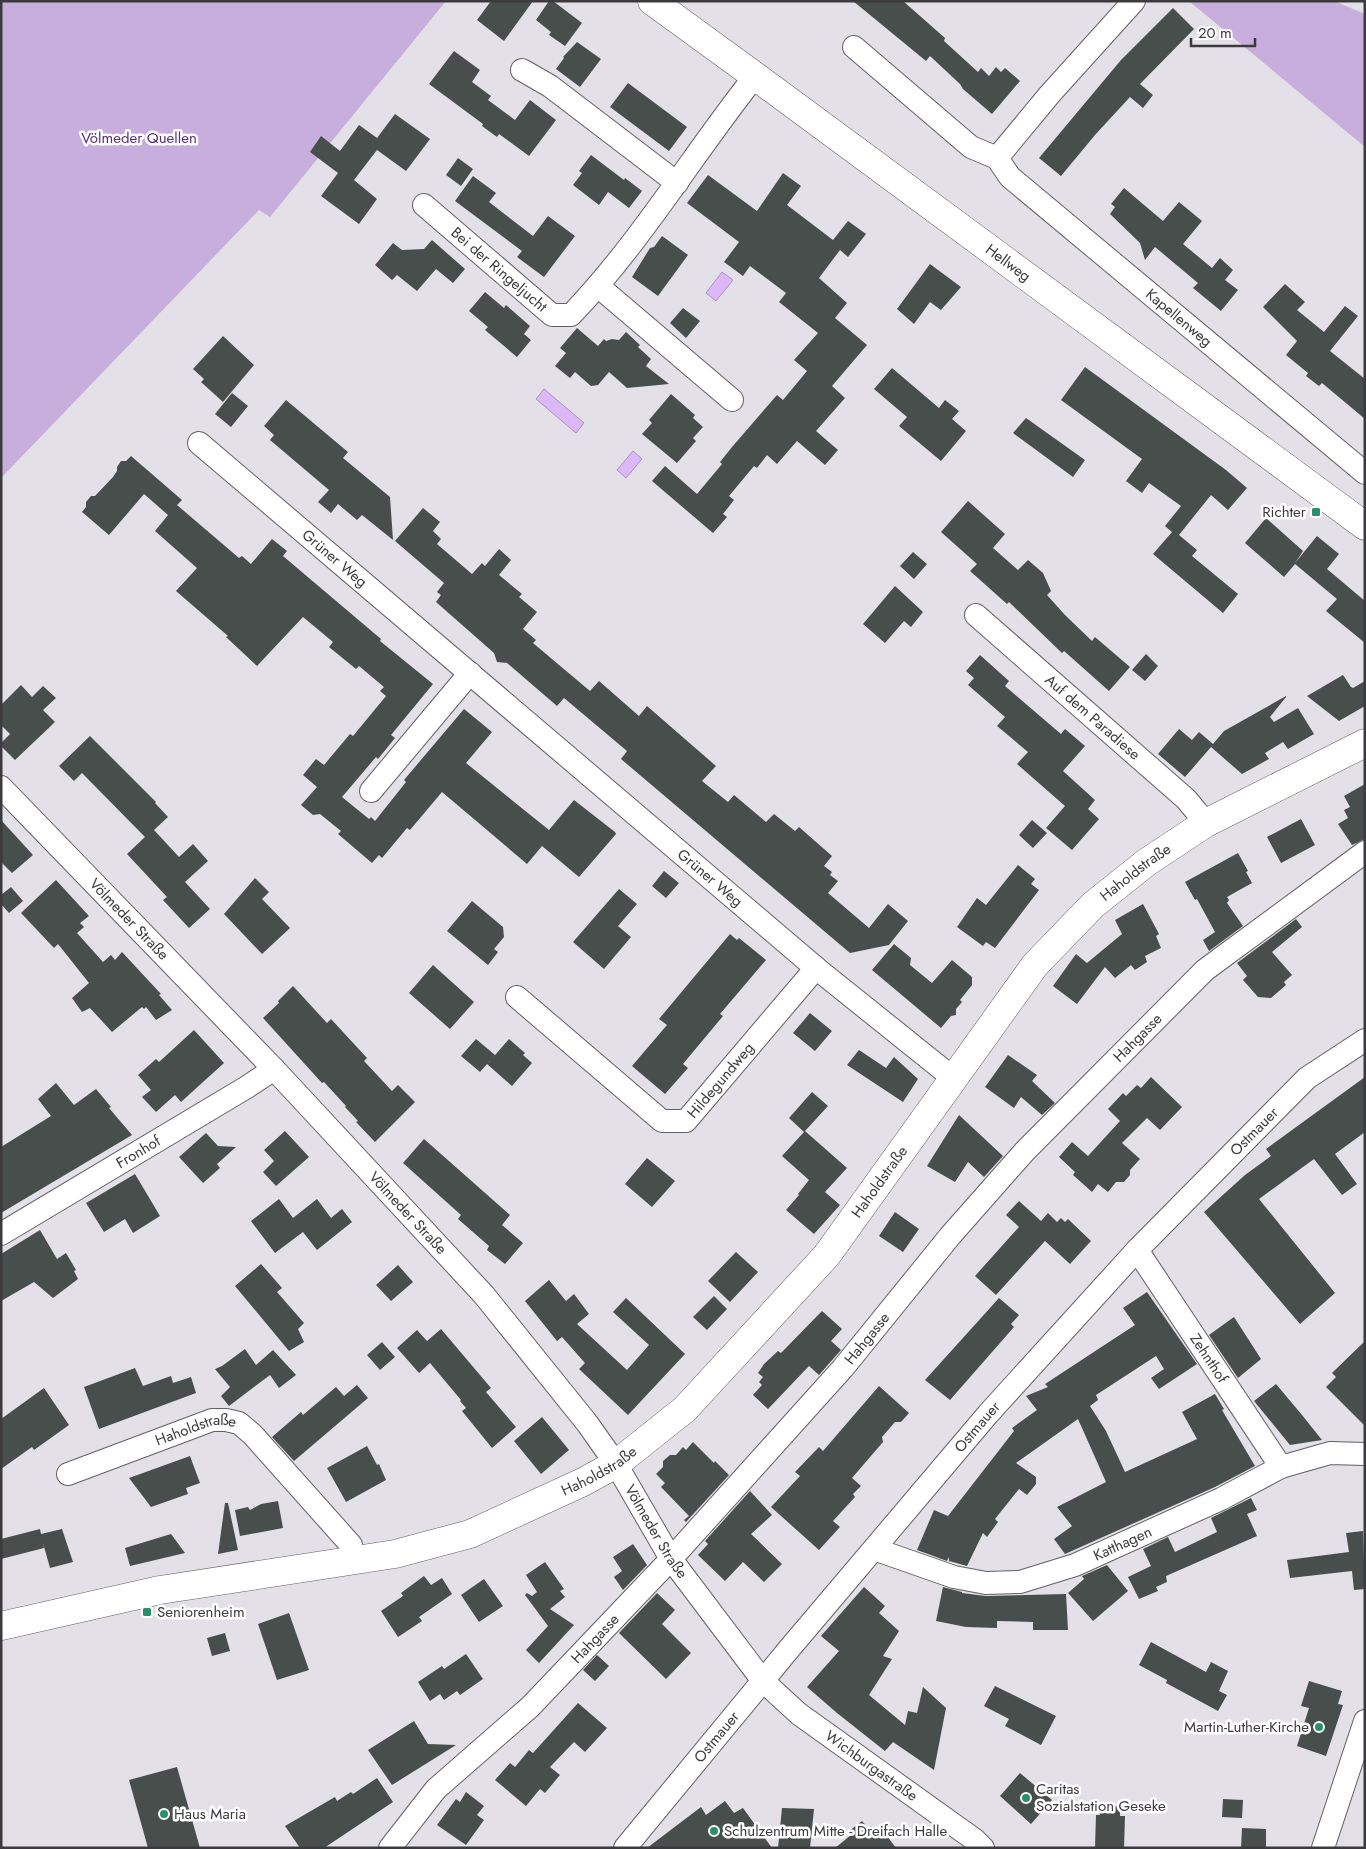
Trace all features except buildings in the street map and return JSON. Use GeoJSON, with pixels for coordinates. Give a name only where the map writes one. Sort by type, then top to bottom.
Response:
{"type":"FeatureCollection","features":[{"type":"Feature","properties":{"kind":"street","name":"Hellweg"},"geometry":{"type":"LineString","coordinates":[[652,1],[1365,526]]}},
{"type":"Feature","properties":{"kind":"street"},"geometry":{"type":"LineString","coordinates":[[854,47],[971,147],[997,158],[1134,1]]}},
{"type":"Feature","properties":{"kind":"street"},"geometry":{"type":"LineString","coordinates":[[522,70],[550,86],[677,183]]}},
{"type":"Feature","properties":{"kind":"street","name":"Bei der Ringeljucht"},"geometry":{"type":"LineString","coordinates":[[424,205],[552,316],[572,314],[598,286],[677,183],[755,76]]}},
{"type":"Feature","properties":{"kind":"street","name":"Kapellenweg"},"geometry":{"type":"LineString","coordinates":[[997,158],[1010,177],[1365,473]]}},
{"type":"Feature","properties":{"kind":"street"},"geometry":{"type":"LineString","coordinates":[[598,286],[732,400]]}},
{"type":"Feature","properties":{"kind":"street","name":"Grüner Weg"},"geometry":{"type":"LineString","coordinates":[[199,443],[816,968],[953,1078]]}},
{"type":"Feature","properties":{"kind":"street","name":"Auf dem Paradiese"},"geometry":{"type":"LineString","coordinates":[[976,615],[1186,799],[1206,823]]}},
{"type":"Feature","properties":{"kind":"street"},"geometry":{"type":"LineString","coordinates":[[371,791],[470,673]]}},
{"type":"Feature","properties":{"kind":"street","name":"Haholdstraße"},"geometry":{"type":"LineString","coordinates":[[1,1626],[160,1590],[395,1554],[470,1534],[583,1482],[616,1464],[685,1409],[826,1255],[1034,965],[1093,905],[1147,862],[1206,823],[1365,743]]}},
{"type":"Feature","properties":{"kind":"street","name":"Völmeder Straße"},"geometry":{"type":"LineString","coordinates":[[1,787],[274,1069],[484,1295],[587,1423],[616,1464],[671,1559],[763,1681]]}},
{"type":"Feature","properties":{"kind":"street","name":"Hahgasse"},"geometry":{"type":"LineString","coordinates":[[390,1848],[436,1789],[530,1707],[671,1559],[843,1368],[950,1236],[1025,1151],[1205,970],[1365,852]]}},
{"type":"Feature","properties":{"kind":"street","name":"Hildegundweg"},"geometry":{"type":"LineString","coordinates":[[517,997],[662,1121],[686,1120],[816,968]]}},
{"type":"Feature","properties":{"kind":"street","name":"Ostmauer"},"geometry":{"type":"LineString","coordinates":[[625,1848],[763,1681],[1001,1400],[1137,1250],[1307,1078],[1365,1040]]}},
{"type":"Feature","properties":{"kind":"street","name":"Fronhof"},"geometry":{"type":"LineString","coordinates":[[1,1234],[274,1069]]}},
{"type":"Feature","properties":{"kind":"street","name":"Zehnthof"},"geometry":{"type":"LineString","coordinates":[[1137,1250],[1281,1467]]}},
{"type":"Feature","properties":{"kind":"street","name":"Haholdstraße"},"geometry":{"type":"LineString","coordinates":[[68,1474],[212,1420],[226,1420],[239,1423],[277,1460],[351,1545],[354,1561]]}},
{"type":"Feature","properties":{"kind":"street","name":"Katthagen"},"geometry":{"type":"LineString","coordinates":[[874,1550],[954,1577],[986,1582],[1020,1582],[1075,1565],[1221,1499],[1281,1467],[1330,1453],[1365,1454]]}},
{"type":"Feature","properties":{"kind":"street","name":"Wichburgastraße"},"geometry":{"type":"LineString","coordinates":[[763,1681],[799,1714],[975,1840],[983,1848]]}},
{"type":"Feature","properties":{"kind":"street"},"geometry":{"type":"LineString","coordinates":[[1330,1846],[1365,1721]]}},
{"type":"Feature","properties":{"kind":"green space","name":"Völmeder Quellen"},"geometry":{"type":"Polygon","coordinates":[[[1,1],[446,1],[270,217],[259,210],[1,478],[1,1]]]}},
{"type":"Feature","properties":{"kind":"green space"},"geometry":{"type":"Polygon","coordinates":[[[1189,1],[1334,1],[1365,14],[1365,147],[1189,1]]]}},
{"type":"Feature","properties":{"kind":"shaded area"},"geometry":{"type":"Polygon","coordinates":[[[722,272],[733,280],[716,301],[706,293],[722,272]]]}},
{"type":"Feature","properties":{"kind":"shaded area"},"geometry":{"type":"Polygon","coordinates":[[[544,389],[584,423],[576,433],[536,399],[544,389]]]}},
{"type":"Feature","properties":{"kind":"shaded area"},"geometry":{"type":"Polygon","coordinates":[[[633,451],[642,459],[626,478],[617,470],[633,451]]]}},
{"type":"Feature","properties":{"kind":"place","name":"Richter"},"geometry":{"type":"Point","coordinates":[1316,512]}},
{"type":"Feature","properties":{"kind":"place","name":"Seniorenheim"},"geometry":{"type":"Point","coordinates":[147,1612]}},
{"type":"Feature","properties":{"kind":"place","name":"Martin-Luther-Kirche"},"geometry":{"type":"Point","coordinates":[1319,1727]}},
{"type":"Feature","properties":{"kind":"place","name":"Caritas Sozialstation Geseke"},"geometry":{"type":"Point","coordinates":[1026,1798]}},
{"type":"Feature","properties":{"kind":"place","name":"Haus Maria"},"geometry":{"type":"Point","coordinates":[164,1814]}},
{"type":"Feature","properties":{"kind":"place","name":"Schulzentrum Mitte - Dreifach Halle"},"geometry":{"type":"Point","coordinates":[714,1831]}}]}
